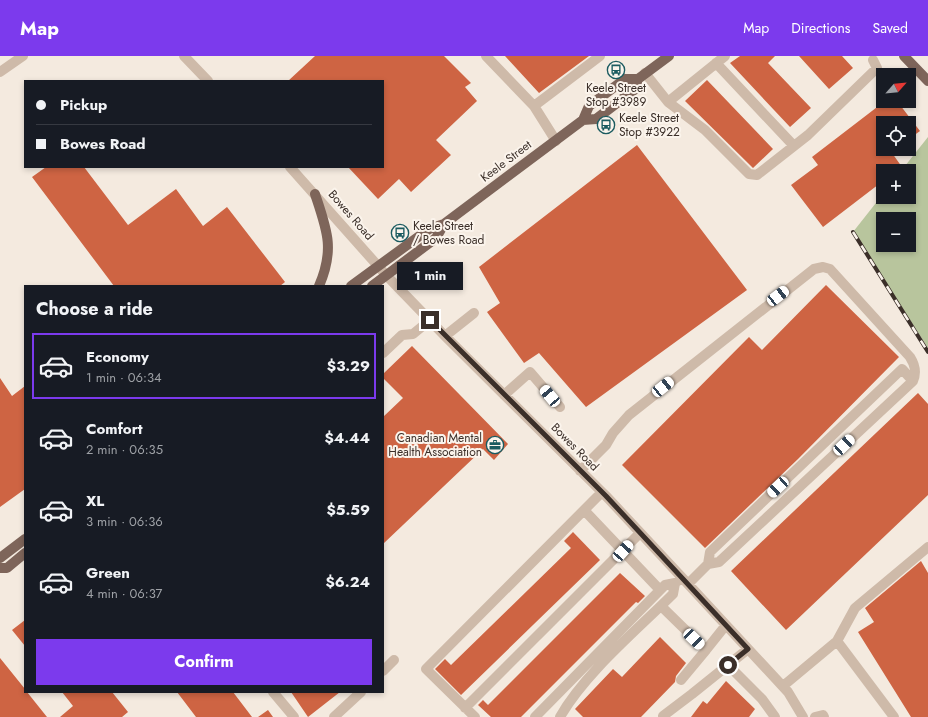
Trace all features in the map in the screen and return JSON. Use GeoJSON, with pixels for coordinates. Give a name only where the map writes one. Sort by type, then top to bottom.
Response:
{"type":"FeatureCollection","features":[{"type":"Feature","properties":{"kind":"main road","name":"Keele Street"},"geometry":{"type":"LineString","coordinates":[[583,120],[596,119],[634,90],[642,76],[669,56]]}},
{"type":"Feature","properties":{"kind":"main road"},"geometry":{"type":"LineString","coordinates":[[904,56],[928,81]]}},
{"type":"Feature","properties":{"kind":"main road","name":"Keele Street"},"geometry":{"type":"LineString","coordinates":[[352,285],[429,229],[444,224],[583,120],[589,106],[625,79],[642,76]]}},
{"type":"Feature","properties":{"kind":"main road"},"geometry":{"type":"LineString","coordinates":[[315,194],[328,235],[326,269],[319,285]]}},
{"type":"Feature","properties":{"kind":"main road","name":"Keele Street"},"geometry":{"type":"LineString","coordinates":[[373,285],[436,238],[444,224]]}},
{"type":"Feature","properties":{"kind":"main road"},"geometry":{"type":"LineString","coordinates":[[0,558],[24,540]]}},
{"type":"Feature","properties":{"kind":"main road"},"geometry":{"type":"LineString","coordinates":[[0,568],[7,568],[24,554]]}},
{"type":"Feature","properties":{"kind":"street"},"geometry":{"type":"LineString","coordinates":[[0,72],[23,56]]}},
{"type":"Feature","properties":{"kind":"street"},"geometry":{"type":"LineString","coordinates":[[184,56],[207,80]]}},
{"type":"Feature","properties":{"kind":"street"},"geometry":{"type":"LineString","coordinates":[[486,56],[534,106],[556,140]]}},
{"type":"Feature","properties":{"kind":"street"},"geometry":{"type":"LineString","coordinates":[[534,106],[600,56]]}},
{"type":"Feature","properties":{"kind":"street"},"geometry":{"type":"LineString","coordinates":[[668,102],[725,56]]}},
{"type":"Feature","properties":{"kind":"street"},"geometry":{"type":"LineString","coordinates":[[642,76],[668,102],[705,130],[749,174],[757,175],[808,135],[877,68],[872,57]]}},
{"type":"Feature","properties":{"kind":"street"},"geometry":{"type":"LineString","coordinates":[[716,63],[794,146]]}},
{"type":"Feature","properties":{"kind":"street","name":"Bowes Road"},"geometry":{"type":"LineString","coordinates":[[291,168],[386,275],[445,336],[602,492],[640,533],[681,581],[783,686],[797,705],[803,717]]}},
{"type":"Feature","properties":{"kind":"street"},"geometry":{"type":"LineString","coordinates":[[535,717],[665,585],[681,581],[708,564],[719,562],[913,381],[915,370],[910,357],[830,269],[818,267],[629,415],[613,433],[606,446],[580,470]]}},
{"type":"Feature","properties":{"kind":"street"},"geometry":{"type":"LineString","coordinates":[[445,336],[474,313]]}},
{"type":"Feature","properties":{"kind":"street"},"geometry":{"type":"LineString","coordinates":[[384,352],[402,335],[414,334],[430,320]]}},
{"type":"Feature","properties":{"kind":"street"},"geometry":{"type":"LineString","coordinates":[[708,564],[710,552],[902,369],[913,381]]}},
{"type":"Feature","properties":{"kind":"street"},"geometry":{"type":"LineString","coordinates":[[504,395],[530,372],[560,408]]}},
{"type":"Feature","properties":{"kind":"street"},"geometry":{"type":"LineString","coordinates":[[475,717],[426,669],[572,521],[585,511],[602,492]]}},
{"type":"Feature","properties":{"kind":"street"},"geometry":{"type":"LineString","coordinates":[[585,511],[660,590]]}},
{"type":"Feature","properties":{"kind":"street"},"geometry":{"type":"LineString","coordinates":[[466,708],[640,533]]}},
{"type":"Feature","properties":{"kind":"street"},"geometry":{"type":"LineString","coordinates":[[783,686],[837,641],[854,608],[928,547]]}},
{"type":"Feature","properties":{"kind":"street"},"geometry":{"type":"LineString","coordinates":[[560,717],[578,690],[673,594],[681,581]]}},
{"type":"Feature","properties":{"kind":"street"},"geometry":{"type":"LineString","coordinates":[[661,606],[706,650]]}},
{"type":"Feature","properties":{"kind":"street"},"geometry":{"type":"LineString","coordinates":[[681,680],[726,626]]}},
{"type":"Feature","properties":{"kind":"street"},"geometry":{"type":"LineString","coordinates":[[837,641],[894,717]]}},
{"type":"Feature","properties":{"kind":"street"},"geometry":{"type":"LineString","coordinates":[[663,716],[748,649]]}},
{"type":"Feature","properties":{"kind":"street"},"geometry":{"type":"LineString","coordinates":[[384,670],[394,660]]}},
{"type":"Feature","properties":{"kind":"street"},"geometry":{"type":"LineString","coordinates":[[728,665],[762,699],[775,717]]}},
{"type":"Feature","properties":{"kind":"street"},"geometry":{"type":"LineString","coordinates":[[274,693],[294,717]]}},
{"type":"Feature","properties":{"kind":"street"},"geometry":{"type":"LineString","coordinates":[[334,717],[360,693]]}},
{"type":"Feature","properties":{"kind":"street"},"geometry":{"type":"LineString","coordinates":[[815,717],[823,715],[824,717]]}},
{"type":"Feature","properties":{"kind":"green space"},"geometry":{"type":"Polygon","coordinates":[[[928,137],[928,348],[853,232],[876,203],[916,204],[916,164],[907,164],[913,156],[916,156],[916,152],[928,137]]]}},
{"type":"Feature","properties":{"kind":"building"},"geometry":{"type":"Polygon","coordinates":[[[315,56],[444,56],[471,83],[465,87],[477,101],[436,140],[451,155],[411,192],[399,179],[378,199],[349,168],[384,168],[384,80],[289,80],[315,56]]]}},
{"type":"Feature","properties":{"kind":"building"},"geometry":{"type":"Polygon","coordinates":[[[505,56],[589,56],[539,93],[505,56]]]}},
{"type":"Feature","properties":{"kind":"building"},"geometry":{"type":"Polygon","coordinates":[[[740,56],[775,56],[768,63],[811,108],[790,127],[730,63],[740,56]]]}},
{"type":"Feature","properties":{"kind":"building"},"geometry":{"type":"Polygon","coordinates":[[[799,56],[842,56],[853,68],[829,89],[799,56]]]}},
{"type":"Feature","properties":{"kind":"building"},"geometry":{"type":"Polygon","coordinates":[[[707,80],[773,149],[753,168],[685,101],[707,80]]]}},
{"type":"Feature","properties":{"kind":"building"},"geometry":{"type":"Polygon","coordinates":[[[876,108],[902,108],[908,116],[876,116],[876,156],[894,156],[900,164],[876,164],[876,186],[823,227],[791,185],[818,165],[812,157],[876,108]]]}},
{"type":"Feature","properties":{"kind":"building"},"geometry":{"type":"Polygon","coordinates":[[[916,126],[920,131],[916,134],[916,126]]]}},
{"type":"Feature","properties":{"kind":"building"},"geometry":{"type":"Polygon","coordinates":[[[637,145],[747,290],[586,407],[539,353],[524,363],[487,312],[500,303],[479,267],[637,145]]]}},
{"type":"Feature","properties":{"kind":"building"},"geometry":{"type":"Polygon","coordinates":[[[45,168],[85,168],[128,225],[176,189],[203,226],[227,207],[285,282],[281,285],[113,285],[32,177],[45,168]]]}},
{"type":"Feature","properties":{"kind":"building"},"geometry":{"type":"Polygon","coordinates":[[[826,285],[899,357],[798,459],[705,548],[622,465],[749,337],[762,350],[826,285]]]}},
{"type":"Feature","properties":{"kind":"building"},"geometry":{"type":"Polygon","coordinates":[[[412,346],[508,444],[494,460],[483,449],[384,543],[384,416],[403,398],[384,379],[384,373],[412,346]]]}},
{"type":"Feature","properties":{"kind":"building"},"geometry":{"type":"Polygon","coordinates":[[[0,378],[12,396],[24,387],[24,490],[0,507],[0,378]]]}},
{"type":"Feature","properties":{"kind":"building"},"geometry":{"type":"Polygon","coordinates":[[[918,393],[928,404],[928,495],[786,630],[731,571],[918,393]]]}},
{"type":"Feature","properties":{"kind":"building"},"geometry":{"type":"Polygon","coordinates":[[[573,532],[600,560],[461,695],[435,669],[445,659],[451,665],[571,548],[564,541],[573,532]]]}},
{"type":"Feature","properties":{"kind":"building"},"geometry":{"type":"Polygon","coordinates":[[[921,561],[928,573],[928,717],[911,717],[858,632],[874,622],[865,608],[921,561]]]}},
{"type":"Feature","properties":{"kind":"building"},"geometry":{"type":"Polygon","coordinates":[[[620,573],[645,596],[638,603],[636,602],[521,717],[491,717],[478,705],[483,700],[488,705],[620,573]]]}},
{"type":"Feature","properties":{"kind":"building"},"geometry":{"type":"Polygon","coordinates":[[[24,621],[24,645],[12,630],[24,621]]]}},
{"type":"Feature","properties":{"kind":"building"},"geometry":{"type":"Polygon","coordinates":[[[660,637],[686,663],[676,676],[675,682],[641,717],[583,717],[575,709],[613,669],[622,677],[660,637]]]}},
{"type":"Feature","properties":{"kind":"building"},"geometry":{"type":"Polygon","coordinates":[[[0,658],[24,688],[24,693],[28,693],[47,717],[0,717],[0,658]]]}},
{"type":"Feature","properties":{"kind":"building"},"geometry":{"type":"Polygon","coordinates":[[[726,681],[755,709],[749,717],[691,717],[703,701],[707,704],[726,681]]]}},
{"type":"Feature","properties":{"kind":"building"},"geometry":{"type":"Polygon","coordinates":[[[63,693],[113,693],[128,712],[122,717],[60,717],[73,706],[63,693]]]}},
{"type":"Feature","properties":{"kind":"building"},"geometry":{"type":"Polygon","coordinates":[[[178,693],[234,693],[252,717],[196,717],[178,693]]]}},
{"type":"Feature","properties":{"kind":"building"},"geometry":{"type":"Polygon","coordinates":[[[292,693],[339,693],[308,717],[292,693]]]}},
{"type":"Feature","properties":{"kind":"building"},"geometry":{"type":"Polygon","coordinates":[[[268,710],[273,717],[258,717],[268,710]]]}},
{"type":"Feature","properties":{"kind":"railway"},"geometry":{"type":"LineString","coordinates":[[853,232],[928,352]]}},
{"type":"Feature","properties":{"kind":"place","name":"Keele Street Stop #3989"},"geometry":{"type":"Point","coordinates":[616,70]}},
{"type":"Feature","properties":{"kind":"place","name":"Keele Street Stop #3922"},"geometry":{"type":"Point","coordinates":[606,125]}},
{"type":"Feature","properties":{"kind":"place","name":"Keele Street / Bowes Road"},"geometry":{"type":"Point","coordinates":[400,233]}},
{"type":"Feature","properties":{"kind":"place","name":"Canadian Mental Health Association"},"geometry":{"type":"Point","coordinates":[495,445]}},
{"type":"Feature","properties":{"kind":"route"},"geometry":{"type":"LineString","coordinates":[[430,320],[606,496],[748,649],[728,665]]}}]}
